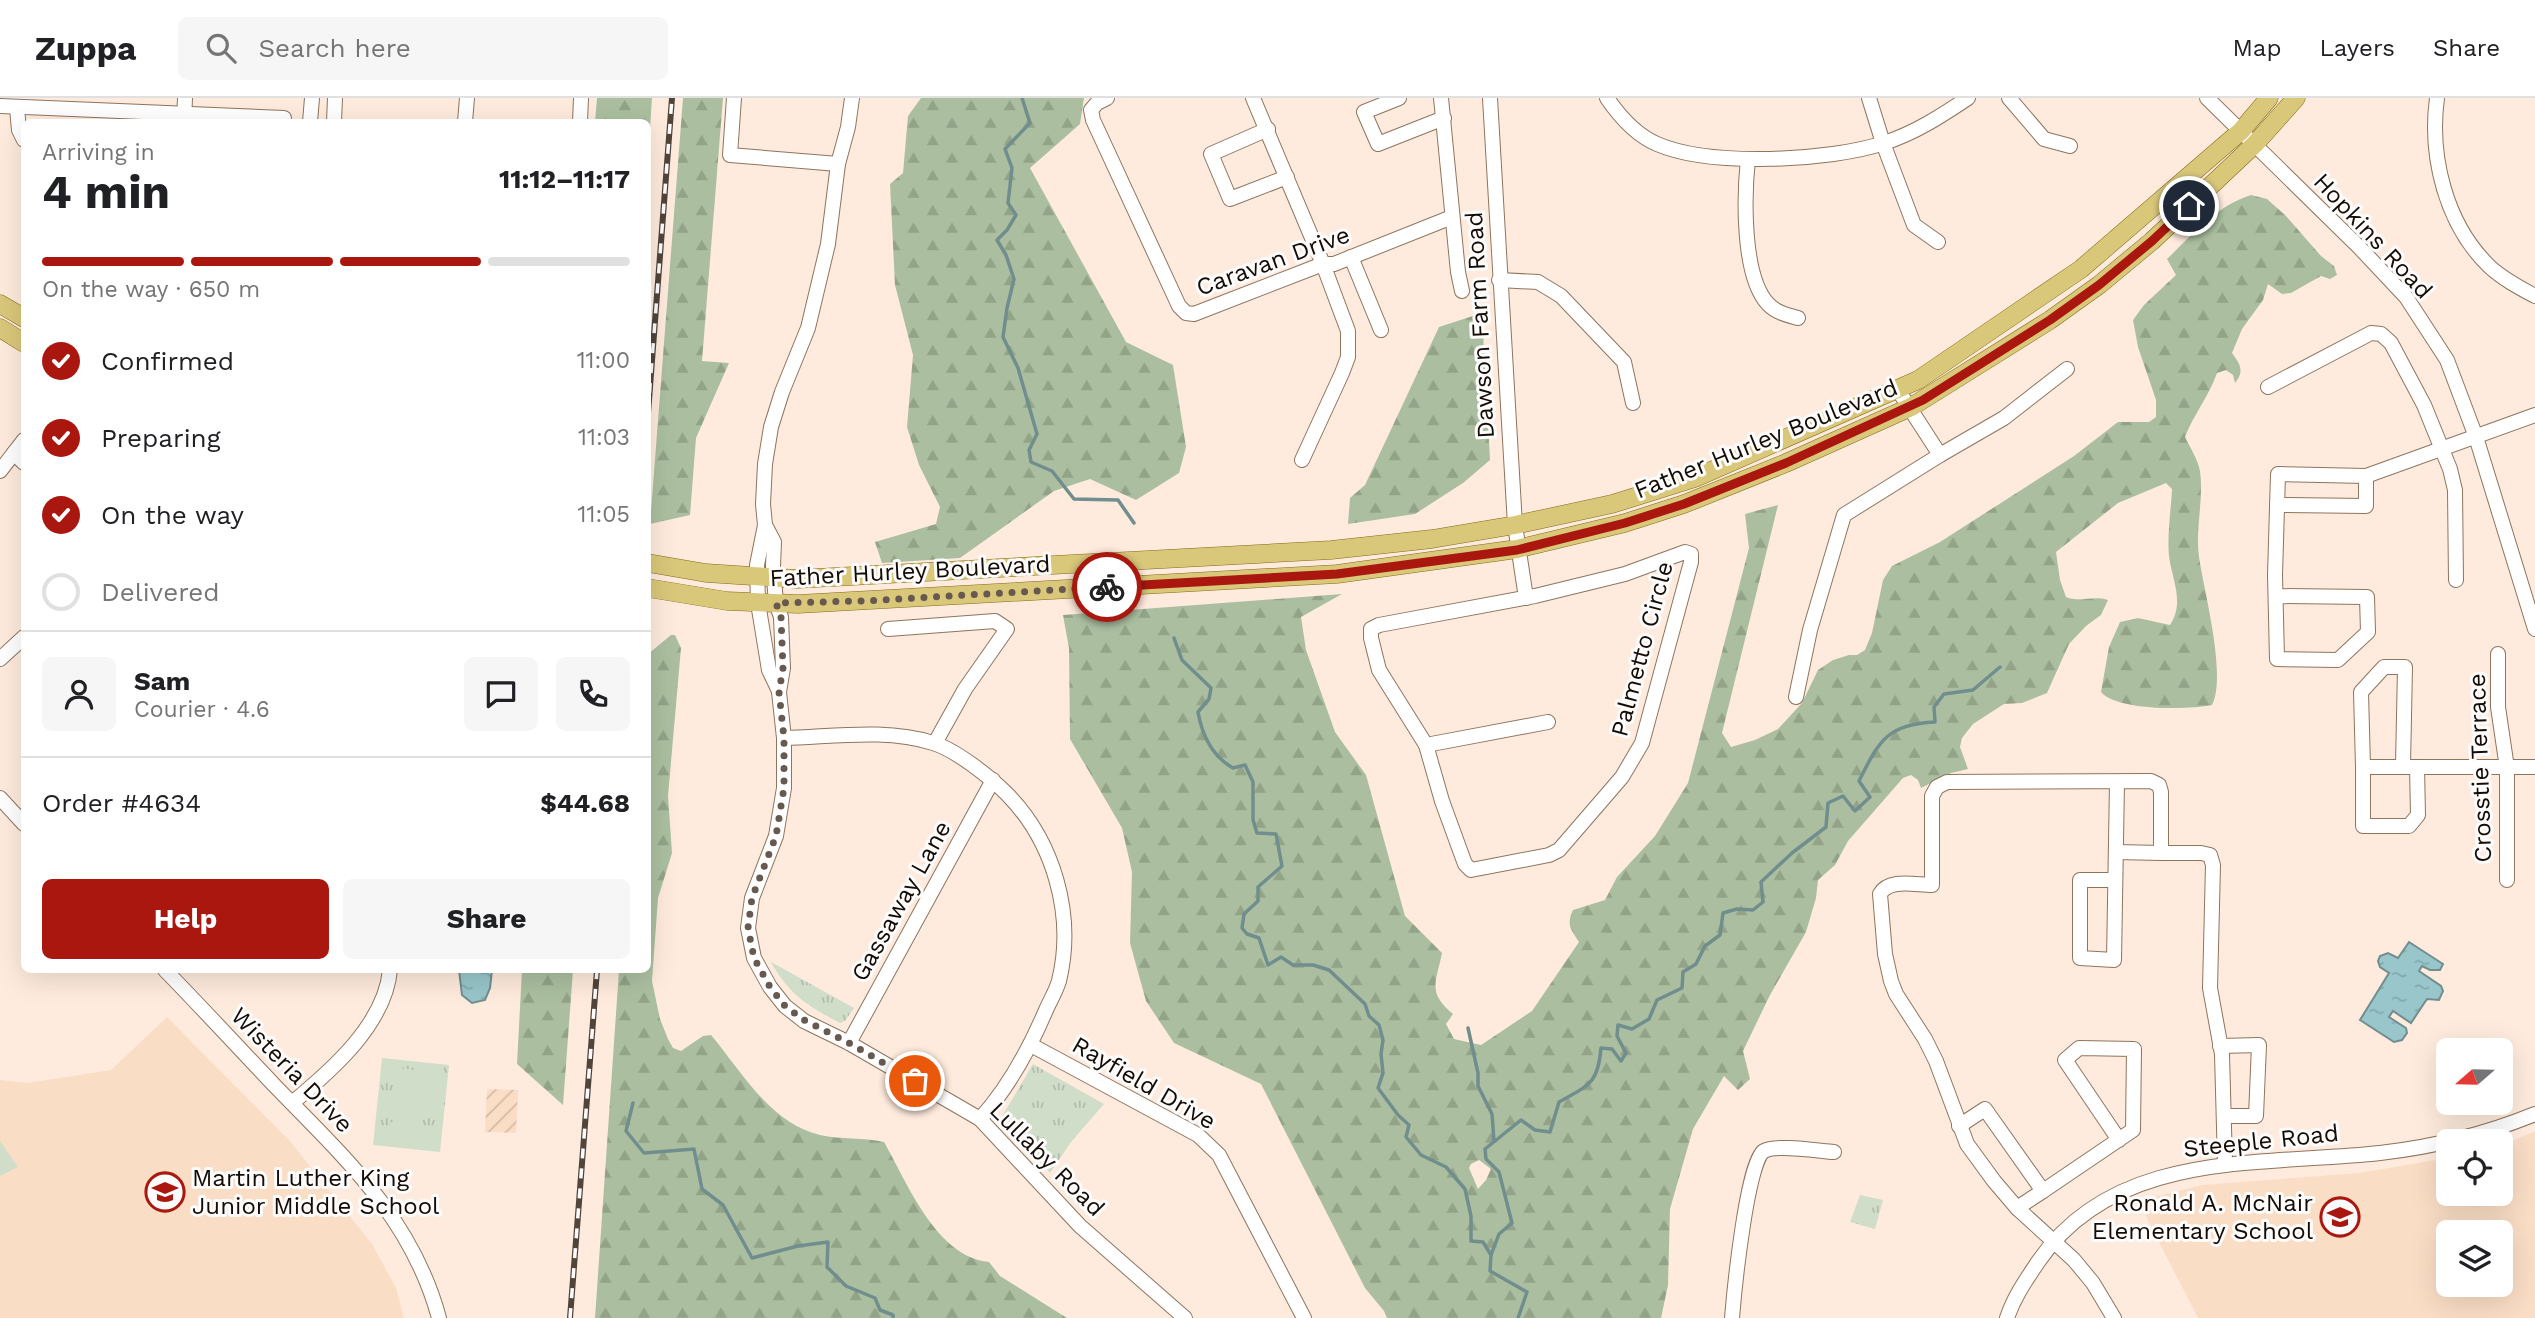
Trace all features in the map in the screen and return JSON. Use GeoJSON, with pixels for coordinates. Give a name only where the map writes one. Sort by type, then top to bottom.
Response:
{"type":"FeatureCollection","features":[{"type":"Feature","properties":{"kind":"main road","name":"Father Hurley Boulevard"},"geometry":{"type":"LineString","coordinates":[[651,564],[766,578],[1331,550],[1515,525],[1612,503],[1695,478],[1898,390],[1948,361],[2081,269],[2241,131],[2269,98]]}},
{"type":"Feature","properties":{"kind":"main road","name":"Father Hurley Boulevard"},"geometry":{"type":"LineString","coordinates":[[651,589],[767,603],[863,601],[1337,574],[1517,550],[1625,523],[1684,504],[1786,463],[1911,407],[2050,320],[2099,285],[2152,241],[2255,144],[2296,98]]}},
{"type":"Feature","properties":{"kind":"main road"},"geometry":{"type":"LineString","coordinates":[[0,303],[21,316]]}},
{"type":"Feature","properties":{"kind":"main road"},"geometry":{"type":"LineString","coordinates":[[0,328],[21,341]]}},
{"type":"Feature","properties":{"kind":"street"},"geometry":{"type":"LineString","coordinates":[[184,98],[184,118]]}},
{"type":"Feature","properties":{"kind":"street"},"geometry":{"type":"LineString","coordinates":[[310,119],[312,98]]}},
{"type":"Feature","properties":{"kind":"street"},"geometry":{"type":"LineString","coordinates":[[334,119],[335,98]]}},
{"type":"Feature","properties":{"kind":"street"},"geometry":{"type":"LineString","coordinates":[[466,119],[467,98]]}},
{"type":"Feature","properties":{"kind":"street"},"geometry":{"type":"LineString","coordinates":[[580,119],[581,98]]}},
{"type":"Feature","properties":{"kind":"street"},"geometry":{"type":"LineString","coordinates":[[734,98],[730,155],[838,164]]}},
{"type":"Feature","properties":{"kind":"street"},"geometry":{"type":"LineString","coordinates":[[767,603],[766,578],[774,542],[765,525],[763,504],[765,464],[771,427],[808,328],[828,244],[838,164],[848,127],[852,98]]}},
{"type":"Feature","properties":{"kind":"street","name":"Caravan Drive"},"geometry":{"type":"LineString","coordinates":[[1107,98],[1091,110],[1093,120],[1174,295],[1186,313],[1194,314],[1323,264],[1334,264],[1452,217]]}},
{"type":"Feature","properties":{"kind":"street"},"geometry":{"type":"LineString","coordinates":[[1253,98],[1268,129],[1348,331],[1348,357],[1302,460]]}},
{"type":"Feature","properties":{"kind":"street"},"geometry":{"type":"LineString","coordinates":[[1399,98],[1364,112],[1378,144],[1444,118]]}},
{"type":"Feature","properties":{"kind":"street"},"geometry":{"type":"LineString","coordinates":[[1441,98],[1462,291]]}},
{"type":"Feature","properties":{"kind":"street","name":"Dawson Farm Road"},"geometry":{"type":"LineString","coordinates":[[1490,98],[1517,550]]}},
{"type":"Feature","properties":{"kind":"street"},"geometry":{"type":"LineString","coordinates":[[1607,98],[1618,114],[1655,144],[1677,152],[1748,159],[1824,155],[1883,144],[1933,121],[1968,98]]}},
{"type":"Feature","properties":{"kind":"street"},"geometry":{"type":"LineString","coordinates":[[1869,98],[1883,144],[1914,225],[1938,243]]}},
{"type":"Feature","properties":{"kind":"street"},"geometry":{"type":"LineString","coordinates":[[2009,98],[2044,139],[2070,146]]}},
{"type":"Feature","properties":{"kind":"street","name":"Hopkins Road"},"geometry":{"type":"LineString","coordinates":[[2207,98],[2360,247],[2406,297],[2447,360],[2476,437],[2535,629]]}},
{"type":"Feature","properties":{"kind":"street"},"geometry":{"type":"LineString","coordinates":[[2437,98],[2435,117],[2438,161],[2445,195],[2462,232],[2490,267],[2535,296]]}},
{"type":"Feature","properties":{"kind":"street"},"geometry":{"type":"LineString","coordinates":[[0,106],[184,118],[284,118]]}},
{"type":"Feature","properties":{"kind":"street"},"geometry":{"type":"LineString","coordinates":[[17,108],[21,134]]}},
{"type":"Feature","properties":{"kind":"street"},"geometry":{"type":"LineString","coordinates":[[1268,129],[1211,154],[1230,199],[1287,177]]}},
{"type":"Feature","properties":{"kind":"street"},"geometry":{"type":"LineString","coordinates":[[1748,159],[1746,228],[1756,281],[1769,304],[1778,312],[1798,318]]}},
{"type":"Feature","properties":{"kind":"street"},"geometry":{"type":"LineString","coordinates":[[1351,257],[1381,330]]}},
{"type":"Feature","properties":{"kind":"street"},"geometry":{"type":"LineString","coordinates":[[1499,280],[1538,282],[1561,296],[1624,362],[1633,403]]}},
{"type":"Feature","properties":{"kind":"street"},"geometry":{"type":"LineString","coordinates":[[2268,387],[2371,333],[2381,334],[2391,343],[2424,405],[2455,490],[2456,580]]}},
{"type":"Feature","properties":{"kind":"street"},"geometry":{"type":"LineString","coordinates":[[1796,697],[1810,630],[1844,515],[2004,418],[2067,369]]}},
{"type":"Feature","properties":{"kind":"street"},"geometry":{"type":"LineString","coordinates":[[1898,390],[1940,455]]}},
{"type":"Feature","properties":{"kind":"street"},"geometry":{"type":"LineString","coordinates":[[2276,596],[2367,597],[2368,632],[2338,660],[2277,659],[2276,596],[2278,474],[2366,476],[2535,415]]}},
{"type":"Feature","properties":{"kind":"street"},"geometry":{"type":"LineString","coordinates":[[0,471],[19,458]]}},
{"type":"Feature","properties":{"kind":"street"},"geometry":{"type":"LineString","coordinates":[[2277,505],[2366,506],[2366,476]]}},
{"type":"Feature","properties":{"kind":"street"},"geometry":{"type":"LineString","coordinates":[[1517,550],[1526,598]]}},
{"type":"Feature","properties":{"kind":"street","name":"Palmetto Circle"},"geometry":{"type":"LineString","coordinates":[[1685,552],[1690,554],[1691,562],[1642,743],[1622,778],[1559,850],[1549,855],[1471,870],[1465,864],[1442,802],[1426,745],[1379,670],[1370,638],[1371,629],[1379,625],[1526,598],[1625,574],[1685,552]]}},
{"type":"Feature","properties":{"kind":"street","name":"Lullaby Road"},"geometry":{"type":"LineString","coordinates":[[767,603],[769,670],[779,692]]}},
{"type":"Feature","properties":{"kind":"street","name":"Lullaby Road"},"geometry":{"type":"LineString","coordinates":[[767,603],[781,617],[783,668],[779,692],[784,738],[784,788],[776,836],[752,898],[748,928],[754,958],[770,987],[785,1006],[804,1020],[980,1119],[1080,1226],[1185,1318]]}},
{"type":"Feature","properties":{"kind":"street"},"geometry":{"type":"LineString","coordinates":[[888,629],[995,621],[1007,629],[964,689],[935,743]]}},
{"type":"Feature","properties":{"kind":"street"},"geometry":{"type":"LineString","coordinates":[[0,659],[21,640]]}},
{"type":"Feature","properties":{"kind":"street","name":"Crosstie Terrace"},"geometry":{"type":"LineString","coordinates":[[2498,654],[2498,707],[2507,768],[2507,880]]}},
{"type":"Feature","properties":{"kind":"street"},"geometry":{"type":"LineString","coordinates":[[2384,667],[2405,667],[2410,766],[2418,815],[2409,826],[2363,826],[2363,767],[2361,692],[2384,667]]}},
{"type":"Feature","properties":{"kind":"street"},"geometry":{"type":"LineString","coordinates":[[1426,745],[1548,722]]}},
{"type":"Feature","properties":{"kind":"street"},"geometry":{"type":"LineString","coordinates":[[784,738],[894,735],[935,743],[993,780],[1022,809],[1043,843],[1058,883],[1063,915],[1059,982],[1031,1045],[1000,1097],[980,1119]]}},
{"type":"Feature","properties":{"kind":"street"},"geometry":{"type":"LineString","coordinates":[[2363,767],[2535,767]]}},
{"type":"Feature","properties":{"kind":"street","name":"Gassaway Lane"},"geometry":{"type":"LineString","coordinates":[[849,1043],[993,780]]}},
{"type":"Feature","properties":{"kind":"street"},"geometry":{"type":"LineString","coordinates":[[2114,1318],[2093,1283],[2074,1260],[2017,1208],[1975,1156],[1959,1126],[1936,1061],[1891,981],[1885,954],[1880,894],[1890,884],[1932,885],[1932,796],[1937,787],[1947,782],[2151,781],[2159,785],[2161,792],[2161,852]]}},
{"type":"Feature","properties":{"kind":"street"},"geometry":{"type":"LineString","coordinates":[[2115,880],[2080,880],[2080,958],[2114,960],[2117,782]]}},
{"type":"Feature","properties":{"kind":"street"},"geometry":{"type":"LineString","coordinates":[[0,798],[21,821]]}},
{"type":"Feature","properties":{"kind":"street"},"geometry":{"type":"LineString","coordinates":[[2116,852],[2210,855],[2213,865],[2210,988],[2220,1045],[2225,1164]]}},
{"type":"Feature","properties":{"kind":"street","name":"Wisteria Drive"},"geometry":{"type":"LineString","coordinates":[[168,973],[358,1172],[391,1213],[428,1285],[439,1318]]}},
{"type":"Feature","properties":{"kind":"street"},"geometry":{"type":"LineString","coordinates":[[292,1103],[361,1038],[373,1020],[390,973]]}},
{"type":"Feature","properties":{"kind":"street","name":"Rayfield Drive"},"geometry":{"type":"LineString","coordinates":[[1031,1045],[1198,1135],[1219,1155],[1304,1318]]}},
{"type":"Feature","properties":{"kind":"street"},"geometry":{"type":"LineString","coordinates":[[2220,1045],[2259,1045],[2256,1116],[2224,1116]]}},
{"type":"Feature","properties":{"kind":"street"},"geometry":{"type":"LineString","coordinates":[[2017,1208],[2119,1140],[2133,1130],[2134,1049],[2079,1048],[2065,1060],[2119,1140]]}},
{"type":"Feature","properties":{"kind":"street"},"geometry":{"type":"LineString","coordinates":[[1959,1126],[1985,1109],[2043,1191]]}},
{"type":"Feature","properties":{"kind":"street","name":"Steeple Road"},"geometry":{"type":"LineString","coordinates":[[2007,1318],[2024,1283],[2052,1241],[2086,1213],[2123,1191],[2174,1172],[2225,1164],[2382,1153],[2416,1147],[2480,1133],[2535,1114]]}},
{"type":"Feature","properties":{"kind":"street"},"geometry":{"type":"LineString","coordinates":[[1732,1318],[1748,1192],[1757,1160],[1763,1151],[1773,1149],[1834,1152]]}},
{"type":"Feature","properties":{"kind":"shaded area","name":"Martin Luther King Junior Middle School"},"geometry":{"type":"Polygon","coordinates":[[[167,1017],[289,1140],[372,1244],[396,1288],[404,1318],[0,1318],[0,1080],[27,1083],[111,1070],[167,1017]]]}},
{"type":"Feature","properties":{"kind":"shaded area"},"geometry":{"type":"Polygon","coordinates":[[[487,1089],[518,1090],[516,1133],[485,1132],[487,1089]]]}},
{"type":"Feature","properties":{"kind":"shaded area","name":"Ronald A. McNair Elementary School"},"geometry":{"type":"Polygon","coordinates":[[[2535,1131],[2535,1318],[2198,1318],[2138,1201],[2202,1185],[2359,1173],[2436,1160],[2436,1206],[2513,1206],[2513,1141],[2535,1131]]]}},
{"type":"Feature","properties":{"kind":"green space"},"geometry":{"type":"Polygon","coordinates":[[[597,98],[652,98],[651,119],[595,119],[597,98]]]}},
{"type":"Feature","properties":{"kind":"green space"},"geometry":{"type":"Polygon","coordinates":[[[683,98],[723,98],[702,361],[729,363],[696,438],[690,515],[651,524],[683,98]]]}},
{"type":"Feature","properties":{"kind":"green space"},"geometry":{"type":"Polygon","coordinates":[[[921,98],[1084,98],[1080,124],[1030,168],[1126,342],[1173,365],[1186,447],[1179,473],[1136,500],[1090,479],[1054,491],[960,558],[882,563],[875,542],[936,524],[940,507],[919,465],[907,427],[913,355],[895,285],[890,184],[903,173],[908,116],[921,98]]]}},
{"type":"Feature","properties":{"kind":"green space"},"geometry":{"type":"Polygon","coordinates":[[[2251,195],[2267,199],[2286,216],[2321,256],[2334,266],[2337,275],[2330,279],[2321,276],[2291,293],[2282,294],[2268,284],[2263,300],[2242,329],[2232,353],[2240,368],[2238,379],[2235,383],[2233,375],[2226,370],[2217,373],[2185,437],[2200,471],[2198,546],[2216,654],[2216,692],[2212,705],[2154,708],[2122,703],[2101,692],[2109,647],[2120,622],[2138,618],[2170,625],[2177,608],[2169,556],[2172,489],[2166,483],[2118,503],[2056,552],[2060,580],[2066,597],[2108,600],[2101,615],[2069,644],[2047,693],[2022,703],[2004,704],[1973,724],[1962,738],[1960,747],[1968,769],[1951,773],[1921,788],[1918,780],[1911,775],[1903,778],[1848,841],[1835,865],[1818,880],[1806,932],[1770,995],[1743,1051],[1750,1079],[1738,1090],[1724,1076],[1693,1129],[1670,1209],[1668,1285],[1661,1318],[1387,1318],[1365,1288],[1261,1084],[1174,1043],[1146,1001],[1130,943],[1132,872],[1122,828],[1070,739],[1069,648],[1063,615],[1342,594],[1301,617],[1306,650],[1335,732],[1366,775],[1405,916],[1442,953],[1436,986],[1439,999],[1453,1014],[1446,1024],[1454,1039],[1481,1045],[1532,1011],[1579,942],[1570,927],[1573,910],[1605,900],[1617,877],[1655,836],[1688,783],[1749,548],[1745,514],[1778,505],[1722,733],[1731,747],[1778,729],[1802,703],[1818,670],[1833,660],[1857,655],[1865,650],[1872,633],[1883,580],[1892,566],[1940,542],[2074,456],[2118,422],[2149,422],[2156,417],[2156,400],[2138,347],[2133,320],[2144,305],[2176,275],[2167,259],[2216,213],[2251,195]],[[1479,1160],[1471,1164],[1469,1168],[1478,1189],[1486,1180],[1491,1169],[1479,1160]]]}},
{"type":"Feature","properties":{"kind":"green space"},"geometry":{"type":"Polygon","coordinates":[[[1482,313],[1490,460],[1463,483],[1415,514],[1348,524],[1350,498],[1365,485],[1439,327],[1482,313]]]}},
{"type":"Feature","properties":{"kind":"green space"},"geometry":{"type":"Polygon","coordinates":[[[671,635],[675,635],[681,648],[668,796],[672,853],[658,898],[652,981],[660,1019],[673,1048],[681,1051],[703,1036],[711,1035],[758,1094],[786,1120],[820,1135],[884,1142],[925,1215],[953,1247],[970,1257],[989,1262],[1000,1276],[1067,1318],[595,1318],[619,973],[651,973],[651,652],[671,635]]]}},
{"type":"Feature","properties":{"kind":"green space"},"geometry":{"type":"Polygon","coordinates":[[[771,962],[854,1008],[845,1021],[840,1023],[829,1017],[792,991],[771,962]]]}},
{"type":"Feature","properties":{"kind":"green space"},"geometry":{"type":"Polygon","coordinates":[[[522,973],[573,973],[563,1105],[517,1064],[522,973]]]}},
{"type":"Feature","properties":{"kind":"green space"},"geometry":{"type":"Polygon","coordinates":[[[382,1058],[449,1065],[440,1152],[373,1145],[382,1058]]]}},
{"type":"Feature","properties":{"kind":"green space"},"geometry":{"type":"Polygon","coordinates":[[[1033,1064],[1104,1104],[1071,1142],[1050,1173],[1000,1120],[1033,1064]]]}},
{"type":"Feature","properties":{"kind":"green space"},"geometry":{"type":"Polygon","coordinates":[[[397,1068],[440,1073],[437,1092],[394,1087],[397,1068]]]}},
{"type":"Feature","properties":{"kind":"green space"},"geometry":{"type":"Polygon","coordinates":[[[394,1094],[436,1099],[434,1118],[391,1113],[394,1094]]]}},
{"type":"Feature","properties":{"kind":"green space"},"geometry":{"type":"Polygon","coordinates":[[[390,1122],[432,1127],[430,1146],[387,1141],[390,1122]]]}},
{"type":"Feature","properties":{"kind":"green space"},"geometry":{"type":"Polygon","coordinates":[[[0,1141],[18,1167],[0,1176],[0,1141]]]}},
{"type":"Feature","properties":{"kind":"green space"},"geometry":{"type":"Polygon","coordinates":[[[1860,1195],[1883,1200],[1875,1229],[1850,1222],[1860,1195]]]}},
{"type":"Feature","properties":{"kind":"water"},"geometry":{"type":"Polygon","coordinates":[[[2409,942],[2443,964],[2440,970],[2430,970],[2422,966],[2419,971],[2441,986],[2443,991],[2439,1000],[2427,999],[2411,1023],[2393,1011],[2389,1017],[2406,1028],[2407,1033],[2402,1040],[2394,1042],[2360,1020],[2389,973],[2380,967],[2380,956],[2388,953],[2398,958],[2409,942]]]}},
{"type":"Feature","properties":{"kind":"water"},"geometry":{"type":"Polygon","coordinates":[[[459,973],[492,973],[485,1000],[472,1003],[462,995],[459,973]]]}},
{"type":"Feature","properties":{"kind":"waterway"},"geometry":{"type":"LineString","coordinates":[[1022,98],[1030,123],[1005,149],[1012,168],[1008,203],[1016,215],[997,240],[1006,255],[1014,279],[1003,337],[1018,368],[1037,434],[1029,450],[1031,462],[1052,471],[1074,499],[1118,500],[1134,523]]}},
{"type":"Feature","properties":{"kind":"waterway"},"geometry":{"type":"LineString","coordinates":[[1174,638],[1182,660],[1211,688],[1209,699],[1198,712],[1209,744],[1219,757],[1233,768],[1245,765],[1253,782],[1253,820],[1257,833],[1276,834],[1282,866],[1258,887],[1258,901],[1244,914],[1242,928],[1247,934],[1259,938],[1268,965],[1281,957],[1293,965],[1313,965],[1329,970],[1365,1004],[1369,1016],[1379,1025],[1383,1040],[1383,1073],[1378,1088],[1409,1125],[1406,1137],[1421,1155],[1446,1167],[1465,1189],[1471,1216],[1471,1241],[1483,1242],[1491,1255],[1490,1271],[1527,1292],[1518,1318]]}},
{"type":"Feature","properties":{"kind":"waterway"},"geometry":{"type":"LineString","coordinates":[[1491,1255],[1499,1234],[1512,1223],[1499,1172],[1486,1159],[1485,1149],[1521,1120],[1535,1130],[1550,1132],[1559,1102],[1585,1087],[1594,1076],[1601,1048],[1612,1049],[1621,1061],[1626,1053],[1617,1036],[1618,1025],[1632,1029],[1649,1019],[1657,1000],[1682,988],[1683,972],[1696,964],[1705,946],[1720,935],[1723,913],[1737,909],[1753,910],[1763,902],[1761,882],[1792,853],[1826,827],[1828,803],[1843,796],[1855,811],[1870,797],[1859,781],[1886,737],[1906,726],[1935,722],[1934,707],[1944,694],[1973,690],[2000,667]]}},
{"type":"Feature","properties":{"kind":"waterway"},"geometry":{"type":"LineString","coordinates":[[1468,1028],[1478,1073],[1478,1086],[1492,1114],[1494,1141]]}},
{"type":"Feature","properties":{"kind":"waterway"},"geometry":{"type":"LineString","coordinates":[[633,1103],[626,1131],[644,1153],[694,1149],[702,1189],[723,1205],[752,1258],[798,1246],[828,1242],[827,1267],[846,1286],[875,1298],[880,1310],[893,1315],[893,1318]]}},
{"type":"Feature","properties":{"kind":"railway"},"geometry":{"type":"LineString","coordinates":[[651,374],[672,98]]}},
{"type":"Feature","properties":{"kind":"railway"},"geometry":{"type":"LineString","coordinates":[[570,1318],[597,973]]}},
{"type":"Feature","properties":{"kind":"way so far"},"geometry":{"type":"LineString","coordinates":[[915,1081],[804,1020],[785,1006],[770,987],[754,958],[748,928],[752,898],[776,836],[784,788],[784,738],[779,692],[783,668],[781,617],[776,603],[815,604],[1107,587]]}},
{"type":"Feature","properties":{"kind":"place","name":"Martin Luther King Junior Middle School"},"geometry":{"type":"Point","coordinates":[165,1192]}},
{"type":"Feature","properties":{"kind":"place","name":"Ronald A. McNair Elementary School"},"geometry":{"type":"Point","coordinates":[2340,1217]}},
{"type":"Feature","properties":{"kind":"route"},"geometry":{"type":"LineString","coordinates":[[1107,587],[1337,574],[1517,550],[1625,523],[1684,504],[1786,463],[1923,400],[2050,320],[2099,285],[2189,206]]}}]}
